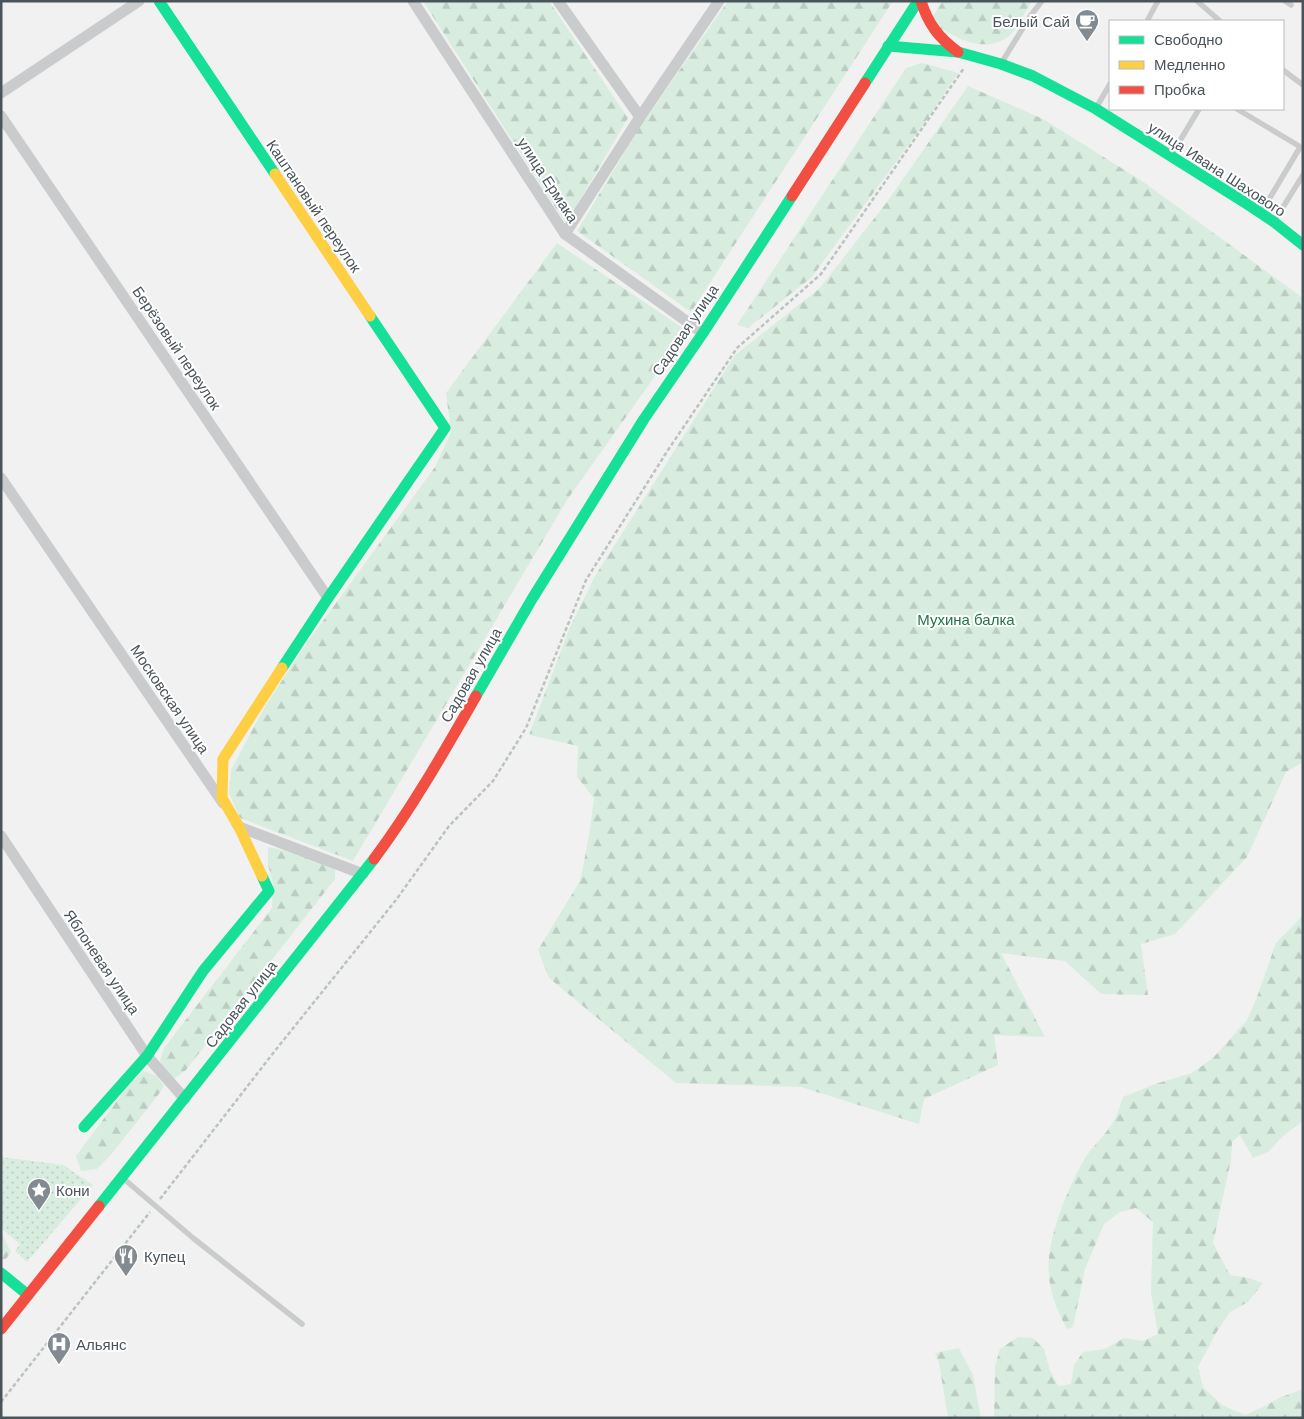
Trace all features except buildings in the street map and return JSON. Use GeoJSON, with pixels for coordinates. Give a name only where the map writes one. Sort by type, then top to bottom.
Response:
{"type":"FeatureCollection","features":[{"type":"Feature","properties":{"kind":"main road","name":"Каштановый переулок"},"geometry":{"type":"LineString","coordinates":[[159,1],[445,428],[328,598]]}},
{"type":"Feature","properties":{"kind":"main road","name":"Садовая улица"},"geometry":{"type":"LineString","coordinates":[[1,1329],[185,1099],[395,831],[424,786],[582,516],[919,1]]}},
{"type":"Feature","properties":{"kind":"main road"},"geometry":{"type":"LineString","coordinates":[[919,1],[932,31],[958,52]]}},
{"type":"Feature","properties":{"kind":"main road","name":"улица Ивана Шахового"},"geometry":{"type":"LineString","coordinates":[[888,46],[958,52],[1001,64],[1033,76],[1096,109],[1261,213],[1303,245]]}},
{"type":"Feature","properties":{"kind":"main road"},"geometry":{"type":"LineString","coordinates":[[84,1127],[147,1056],[203,971],[269,891],[239,827],[222,798],[223,759],[328,598]]}},
{"type":"Feature","properties":{"kind":"main road"},"geometry":{"type":"LineString","coordinates":[[1,1273],[28,1295]]}},
{"type":"Feature","properties":{"kind":"street"},"geometry":{"type":"LineString","coordinates":[[1,93],[139,1]]}},
{"type":"Feature","properties":{"kind":"street","name":"улица Ермака"},"geometry":{"type":"LineString","coordinates":[[413,1],[565,234],[702,333]]}},
{"type":"Feature","properties":{"kind":"street"},"geometry":{"type":"LineString","coordinates":[[558,1],[640,117]]}},
{"type":"Feature","properties":{"kind":"street"},"geometry":{"type":"LineString","coordinates":[[565,234],[640,117],[719,1]]}},
{"type":"Feature","properties":{"kind":"street","name":"Берёзовый переулок"},"geometry":{"type":"LineString","coordinates":[[1,116],[328,598]]}},
{"type":"Feature","properties":{"kind":"street","name":"Московская улица"},"geometry":{"type":"LineString","coordinates":[[1,478],[239,827]]}},
{"type":"Feature","properties":{"kind":"street"},"geometry":{"type":"LineString","coordinates":[[239,827],[363,874]]}},
{"type":"Feature","properties":{"kind":"street","name":"Яблоневая улица"},"geometry":{"type":"LineString","coordinates":[[1,836],[147,1056],[185,1099]]}},
{"type":"Feature","properties":{"kind":"lane"},"geometry":{"type":"LineString","coordinates":[[1001,64],[1031,15],[1042,1]]}},
{"type":"Feature","properties":{"kind":"lane"},"geometry":{"type":"LineString","coordinates":[[1148,20],[1158,1]]}},
{"type":"Feature","properties":{"kind":"lane"},"geometry":{"type":"LineString","coordinates":[[1197,1],[1219,20]]}},
{"type":"Feature","properties":{"kind":"lane"},"geometry":{"type":"LineString","coordinates":[[1284,71],[1303,85]]}},
{"type":"Feature","properties":{"kind":"lane"},"geometry":{"type":"LineString","coordinates":[[1096,109],[1109,86]]}},
{"type":"Feature","properties":{"kind":"lane"},"geometry":{"type":"LineString","coordinates":[[1171,156],[1198,110]]}},
{"type":"Feature","properties":{"kind":"lane"},"geometry":{"type":"LineString","coordinates":[[1239,110],[1299,146],[1261,213]]}},
{"type":"Feature","properties":{"kind":"lane"},"geometry":{"type":"LineString","coordinates":[[1274,222],[1303,175]]}},
{"type":"Feature","properties":{"kind":"lane"},"geometry":{"type":"LineString","coordinates":[[122,1178],[302,1324]]}},
{"type":"Feature","properties":{"kind":"path"},"geometry":{"type":"LineString","coordinates":[[1,1402],[274,1052],[396,900],[449,826],[493,781],[526,728],[586,580],[668,450],[737,348],[821,274],[972,57]]}},
{"type":"Feature","properties":{"kind":"green space"},"geometry":{"type":"Polygon","coordinates":[[[423,1],[549,1],[628,118],[566,224],[423,1]]]}},
{"type":"Feature","properties":{"kind":"green space"},"geometry":{"type":"Polygon","coordinates":[[[728,1],[893,1],[691,312],[577,231],[641,125],[728,1]]]}},
{"type":"Feature","properties":{"kind":"green space"},"geometry":{"type":"Polygon","coordinates":[[[943,1],[1032,1],[1011,35],[998,42],[978,44],[957,37],[930,21],[943,1]]]}},
{"type":"Feature","properties":{"kind":"green space"},"geometry":{"type":"Polygon","coordinates":[[[922,63],[958,73],[928,118],[812,277],[748,328],[737,325],[906,68],[922,63]]]}},
{"type":"Feature","properties":{"kind":"green space","name":"Мухина балка"},"geometry":{"type":"Polygon","coordinates":[[[968,86],[1043,119],[1142,181],[1303,298],[1303,762],[1286,772],[1247,857],[1175,934],[1141,944],[1148,995],[1101,994],[1065,961],[1001,953],[1045,1037],[994,1035],[998,1065],[924,1099],[919,1124],[801,1087],[676,1083],[549,978],[538,950],[580,881],[594,798],[577,777],[578,746],[529,735],[570,627],[595,576],[735,355],[819,289],[887,202],[968,86]]]}},
{"type":"Feature","properties":{"kind":"green space"},"geometry":{"type":"Polygon","coordinates":[[[557,243],[687,331],[567,500],[353,861],[240,818],[229,793],[231,770],[264,708],[304,647],[435,467],[451,432],[446,393],[557,243]]]}},
{"type":"Feature","properties":{"kind":"green space"},"geometry":{"type":"Polygon","coordinates":[[[268,847],[301,854],[335,867],[335,879],[186,1070],[174,1079],[165,1071],[160,1060],[164,1048],[272,908],[273,884],[268,864],[268,847]]]}},
{"type":"Feature","properties":{"kind":"green space"},"geometry":{"type":"Polygon","coordinates":[[[1303,915],[1303,1121],[1283,1136],[1268,1152],[1253,1158],[1240,1135],[1232,1142],[1231,1160],[1213,1243],[1230,1275],[1249,1278],[1263,1283],[1248,1302],[1230,1312],[1216,1333],[1198,1367],[1203,1387],[1222,1405],[1245,1415],[1279,1398],[1303,1389],[1303,1418],[994,1418],[995,1366],[1000,1349],[1018,1337],[1033,1338],[1044,1349],[1050,1370],[1058,1386],[1071,1384],[1074,1365],[1083,1352],[1105,1349],[1124,1338],[1143,1341],[1158,1334],[1151,1293],[1153,1222],[1136,1208],[1120,1212],[1104,1224],[1085,1269],[1073,1327],[1067,1329],[1055,1303],[1049,1275],[1051,1246],[1060,1213],[1080,1167],[1115,1119],[1123,1097],[1155,1084],[1192,1073],[1213,1058],[1247,1020],[1276,943],[1303,915]]]}},
{"type":"Feature","properties":{"kind":"green space"},"geometry":{"type":"Polygon","coordinates":[[[144,1071],[157,1076],[164,1086],[102,1164],[97,1169],[81,1171],[76,1156],[128,1086],[144,1071]]]}},
{"type":"Feature","properties":{"kind":"green space"},"geometry":{"type":"Polygon","coordinates":[[[1,1157],[63,1165],[93,1185],[27,1262],[15,1251],[20,1244],[1,1228],[1,1157]]]}},
{"type":"Feature","properties":{"kind":"green space"},"geometry":{"type":"Polygon","coordinates":[[[1,1232],[11,1252],[6,1259],[1,1259],[1,1232]]]}},
{"type":"Feature","properties":{"kind":"green space"},"geometry":{"type":"Polygon","coordinates":[[[959,1348],[973,1375],[981,1418],[948,1418],[939,1363],[935,1353],[959,1348]]]}},
{"type":"Feature","properties":{"kind":"traffic: fast"},"geometry":{"type":"LineString","coordinates":[[159,1],[275,174]]}},
{"type":"Feature","properties":{"kind":"traffic: fast"},"geometry":{"type":"LineString","coordinates":[[865,83],[918,1]]}},
{"type":"Feature","properties":{"kind":"traffic: fast"},"geometry":{"type":"LineString","coordinates":[[888,46],[958,52],[1001,64],[1033,76],[1096,109],[1244,202],[1274,222],[1303,245]]}},
{"type":"Feature","properties":{"kind":"traffic: fast"},"geometry":{"type":"LineString","coordinates":[[476,696],[532,599],[644,419],[703,333],[792,196]]}},
{"type":"Feature","properties":{"kind":"traffic: fast"},"geometry":{"type":"LineString","coordinates":[[282,668],[445,428],[370,316]]}},
{"type":"Feature","properties":{"kind":"traffic: fast"},"geometry":{"type":"LineString","coordinates":[[99,1206],[374,859]]}},
{"type":"Feature","properties":{"kind":"traffic: fast"},"geometry":{"type":"LineString","coordinates":[[84,1127],[147,1056],[203,971],[269,891],[262,876]]}},
{"type":"Feature","properties":{"kind":"traffic: fast"},"geometry":{"type":"LineString","coordinates":[[1,1273],[28,1295]]}},
{"type":"Feature","properties":{"kind":"traffic: slow"},"geometry":{"type":"LineString","coordinates":[[275,174],[370,316]]}},
{"type":"Feature","properties":{"kind":"traffic: slow"},"geometry":{"type":"LineString","coordinates":[[262,876],[239,827],[222,798],[223,759],[282,668]]}},
{"type":"Feature","properties":{"kind":"traffic: jam"},"geometry":{"type":"LineString","coordinates":[[921,1],[927,17],[935,30],[958,52]]}},
{"type":"Feature","properties":{"kind":"traffic: jam"},"geometry":{"type":"LineString","coordinates":[[792,196],[865,83]]}},
{"type":"Feature","properties":{"kind":"traffic: jam"},"geometry":{"type":"LineString","coordinates":[[374,859],[415,800],[476,696]]}},
{"type":"Feature","properties":{"kind":"traffic: jam"},"geometry":{"type":"LineString","coordinates":[[1,1329],[99,1206]]}},
{"type":"Feature","properties":{"kind":"place","name":"Белый Сай"},"geometry":{"type":"Point","coordinates":[1087,42]}},
{"type":"Feature","properties":{"kind":"place","name":"Кони"},"geometry":{"type":"Point","coordinates":[39,1211]}},
{"type":"Feature","properties":{"kind":"place","name":"Купец"},"geometry":{"type":"Point","coordinates":[126,1277]}},
{"type":"Feature","properties":{"kind":"place","name":"Альянс"},"geometry":{"type":"Point","coordinates":[59,1365]}}]}
